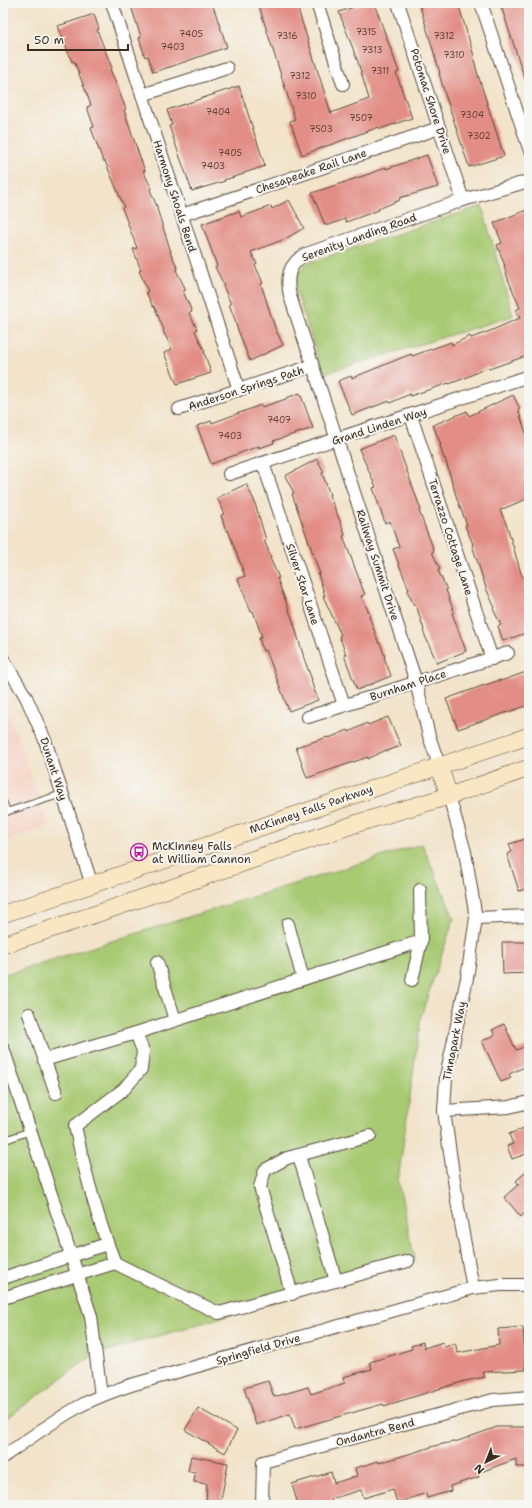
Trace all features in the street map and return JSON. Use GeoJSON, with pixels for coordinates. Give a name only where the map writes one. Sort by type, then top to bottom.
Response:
{"type":"FeatureCollection","features":[{"type":"Feature","properties":{"kind":"main road","name":"McKinney Falls Parkway"},"geometry":{"type":"LineString","coordinates":[[3,914],[92,885],[439,765],[529,736]]}},
{"type":"Feature","properties":{"kind":"main road"},"geometry":{"type":"LineString","coordinates":[[439,765],[449,796]]}},
{"type":"Feature","properties":{"kind":"main road"},"geometry":{"type":"LineString","coordinates":[[3,945],[358,823],[449,796],[529,768]]}},
{"type":"Feature","properties":{"kind":"street","name":"Harmony Shoals Bend"},"geometry":{"type":"LineString","coordinates":[[112,3],[239,390]]}},
{"type":"Feature","properties":{"kind":"street"},"geometry":{"type":"LineString","coordinates":[[317,3],[343,84]]}},
{"type":"Feature","properties":{"kind":"street","name":"Potomac Shore Drive"},"geometry":{"type":"LineString","coordinates":[[398,3],[463,200]]}},
{"type":"Feature","properties":{"kind":"street"},"geometry":{"type":"LineString","coordinates":[[481,3],[529,148]]}},
{"type":"Feature","properties":{"kind":"street"},"geometry":{"type":"LineString","coordinates":[[142,95],[226,68]]}},
{"type":"Feature","properties":{"kind":"street","name":"Chesapeake Rail Lane"},"geometry":{"type":"LineString","coordinates":[[182,215],[439,128]]}},
{"type":"Feature","properties":{"kind":"street","name":"Serenity Landing Road"},"geometry":{"type":"LineString","coordinates":[[312,366],[287,283],[293,266],[300,258],[306,254],[463,200],[529,181]]}},
{"type":"Feature","properties":{"kind":"street","name":"Anderson Springs Path"},"geometry":{"type":"LineString","coordinates":[[180,409],[312,366]]}},
{"type":"Feature","properties":{"kind":"street","name":"Railway Summit Drive"},"geometry":{"type":"LineString","coordinates":[[312,366],[416,682],[429,736],[439,765]]}},
{"type":"Feature","properties":{"kind":"street","name":"Grand Linden Way"},"geometry":{"type":"LineString","coordinates":[[229,474],[529,377]]}},
{"type":"Feature","properties":{"kind":"street","name":"Terrazzo Cottage Lane"},"geometry":{"type":"LineString","coordinates":[[411,416],[492,659]]}},
{"type":"Feature","properties":{"kind":"street","name":"Silver Star Lane"},"geometry":{"type":"LineString","coordinates":[[263,463],[344,705]]}},
{"type":"Feature","properties":{"kind":"street","name":"Burnham Place"},"geometry":{"type":"LineString","coordinates":[[308,717],[508,654]]}},
{"type":"Feature","properties":{"kind":"street","name":"Dunant Way"},"geometry":{"type":"LineString","coordinates":[[3,659],[36,718],[45,740],[92,885]]}},
{"type":"Feature","properties":{"kind":"street","name":"Tinnapark Way"},"geometry":{"type":"LineString","coordinates":[[449,796],[465,852],[476,918],[467,978],[446,1077],[444,1111],[457,1201],[473,1288]]}},
{"type":"Feature","properties":{"kind":"street"},"geometry":{"type":"LineString","coordinates":[[412,980],[421,941],[420,890]]}},
{"type":"Feature","properties":{"kind":"street"},"geometry":{"type":"LineString","coordinates":[[476,918],[529,916]]}},
{"type":"Feature","properties":{"kind":"street"},"geometry":{"type":"LineString","coordinates":[[288,924],[303,979]]}},
{"type":"Feature","properties":{"kind":"street"},"geometry":{"type":"LineString","coordinates":[[44,1060],[136,1033],[421,941]]}},
{"type":"Feature","properties":{"kind":"street"},"geometry":{"type":"LineString","coordinates":[[157,962],[175,1020]]}},
{"type":"Feature","properties":{"kind":"street"},"geometry":{"type":"LineString","coordinates":[[29,1014],[56,1093]]}},
{"type":"Feature","properties":{"kind":"street"},"geometry":{"type":"LineString","coordinates":[[136,1033],[143,1051],[141,1069],[124,1089],[75,1126],[91,1190],[107,1244],[115,1263],[219,1313],[408,1261]]}},
{"type":"Feature","properties":{"kind":"street"},"geometry":{"type":"LineString","coordinates":[[3,1048],[91,1316],[101,1396]]}},
{"type":"Feature","properties":{"kind":"street"},"geometry":{"type":"LineString","coordinates":[[444,1111],[510,1107],[529,1102]]}},
{"type":"Feature","properties":{"kind":"street"},"geometry":{"type":"LineString","coordinates":[[292,1294],[260,1187],[265,1170],[287,1158],[370,1136]]}},
{"type":"Feature","properties":{"kind":"street"},"geometry":{"type":"LineString","coordinates":[[299,1156],[336,1282]]}},
{"type":"Feature","properties":{"kind":"street"},"geometry":{"type":"LineString","coordinates":[[3,1278],[107,1244]]}},
{"type":"Feature","properties":{"kind":"street"},"geometry":{"type":"LineString","coordinates":[[3,1298],[115,1263]]}},
{"type":"Feature","properties":{"kind":"street","name":"Springfield Drive"},"geometry":{"type":"LineString","coordinates":[[3,1457],[54,1421],[80,1405],[130,1385],[473,1288],[500,1285],[529,1285]]}},
{"type":"Feature","properties":{"kind":"street","name":"Ondantra Bend"},"geometry":{"type":"LineString","coordinates":[[262,1505],[263,1462],[493,1400],[529,1397]]}},
{"type":"Feature","properties":{"kind":"lane"},"geometry":{"type":"LineString","coordinates":[[3,801],[5,812],[62,794]]}},
{"type":"Feature","properties":{"kind":"lane"},"geometry":{"type":"LineString","coordinates":[[3,1141],[30,1131]]}},
{"type":"Feature","properties":{"kind":"shaded area"},"geometry":{"type":"Polygon","coordinates":[[[3,706],[17,733],[49,826],[3,842],[3,706]]]}},
{"type":"Feature","properties":{"kind":"green space"},"geometry":{"type":"Polygon","coordinates":[[[482,206],[513,316],[323,374],[295,288],[296,277],[299,271],[308,263],[482,206]]]}},
{"type":"Feature","properties":{"kind":"green space"},"geometry":{"type":"Polygon","coordinates":[[[422,844],[454,918],[421,1016],[398,1181],[415,1261],[93,1355],[3,1421],[3,975],[422,844]]]}},
{"type":"Feature","properties":{"kind":"building"},"geometry":{"type":"Polygon","coordinates":[[[130,3],[212,3],[227,47],[153,72],[148,56],[145,57],[139,38],[141,37],[130,3]]]}},
{"type":"Feature","properties":{"kind":"building"},"geometry":{"type":"Polygon","coordinates":[[[258,3],[296,3],[331,113],[369,99],[358,62],[339,12],[366,3],[374,3],[399,72],[396,73],[412,118],[380,129],[379,127],[302,155],[290,121],[295,119],[258,3]]]}},
{"type":"Feature","properties":{"kind":"building"},"geometry":{"type":"Polygon","coordinates":[[[419,3],[458,3],[474,56],[478,75],[504,156],[469,167],[445,94],[419,3]]]}},
{"type":"Feature","properties":{"kind":"building"},"geometry":{"type":"Polygon","coordinates":[[[500,3],[529,3],[529,84],[527,85],[500,3]]]}},
{"type":"Feature","properties":{"kind":"building"},"geometry":{"type":"Polygon","coordinates":[[[94,14],[99,29],[97,30],[112,68],[110,69],[126,109],[124,110],[145,171],[143,171],[152,189],[150,190],[158,209],[170,252],[178,269],[176,270],[186,290],[183,291],[192,312],[189,313],[197,329],[195,331],[205,352],[211,373],[177,384],[164,353],[172,349],[163,331],[164,330],[154,306],[153,307],[146,292],[148,291],[139,271],[141,270],[133,249],[137,248],[122,208],[124,207],[105,161],[103,161],[91,128],[94,127],[87,107],[91,105],[74,61],[72,62],[58,26],[94,14]]]}},
{"type":"Feature","properties":{"kind":"building"},"geometry":{"type":"Polygon","coordinates":[[[239,86],[265,166],[224,180],[225,181],[192,191],[169,126],[172,125],[167,110],[239,86]]]}},
{"type":"Feature","properties":{"kind":"building"},"geometry":{"type":"Polygon","coordinates":[[[427,155],[438,187],[399,198],[400,200],[378,209],[379,210],[346,222],[345,219],[325,225],[312,193],[386,167],[386,169],[427,155]]]}},
{"type":"Feature","properties":{"kind":"building"},"geometry":{"type":"Polygon","coordinates":[[[289,200],[304,228],[285,239],[251,252],[257,264],[255,265],[263,283],[261,284],[275,328],[283,345],[250,361],[236,325],[229,304],[231,304],[223,286],[224,285],[215,267],[217,266],[202,224],[239,211],[241,217],[271,206],[272,209],[289,200]]]}},
{"type":"Feature","properties":{"kind":"building"},"geometry":{"type":"Polygon","coordinates":[[[529,209],[529,355],[489,369],[488,367],[449,384],[410,396],[410,394],[390,403],[389,401],[352,415],[338,381],[351,376],[352,378],[411,354],[412,356],[451,342],[452,345],[470,336],[471,338],[520,318],[516,310],[520,308],[508,279],[497,245],[502,243],[494,223],[529,209]]]}},
{"type":"Feature","properties":{"kind":"building"},"geometry":{"type":"Polygon","coordinates":[[[300,393],[313,428],[211,464],[197,426],[211,421],[212,423],[261,405],[262,407],[300,393]]]}},
{"type":"Feature","properties":{"kind":"building"},"geometry":{"type":"Polygon","coordinates":[[[513,395],[520,409],[518,409],[529,442],[529,498],[500,510],[507,526],[521,573],[527,586],[523,588],[529,601],[529,632],[503,641],[498,626],[501,625],[493,609],[495,608],[486,588],[472,545],[473,544],[465,526],[467,525],[457,499],[445,458],[444,459],[441,445],[433,425],[467,411],[469,416],[513,395]]]}},
{"type":"Feature","properties":{"kind":"building"},"geometry":{"type":"Polygon","coordinates":[[[394,435],[421,510],[419,511],[434,551],[432,552],[440,569],[438,570],[447,590],[454,612],[452,613],[466,651],[437,663],[423,631],[424,630],[416,605],[414,605],[407,591],[409,590],[393,549],[399,547],[390,521],[385,523],[373,488],[376,487],[359,449],[394,435]]]}},
{"type":"Feature","properties":{"kind":"building"},"geometry":{"type":"Polygon","coordinates":[[[317,459],[324,472],[322,473],[329,495],[340,521],[345,535],[343,536],[365,595],[361,596],[370,615],[369,616],[391,676],[357,690],[344,655],[346,654],[339,636],[341,635],[323,596],[325,596],[318,574],[320,574],[292,494],[294,493],[285,476],[317,459]]]}},
{"type":"Feature","properties":{"kind":"building"},"geometry":{"type":"Polygon","coordinates":[[[246,484],[254,500],[266,540],[264,540],[279,578],[277,578],[293,621],[318,700],[289,711],[266,650],[263,651],[259,638],[262,637],[253,611],[251,612],[238,579],[245,576],[228,530],[226,531],[221,515],[225,514],[217,498],[246,484]]]}},
{"type":"Feature","properties":{"kind":"building"},"geometry":{"type":"Polygon","coordinates":[[[529,671],[529,705],[458,729],[446,699],[529,671]]]}},
{"type":"Feature","properties":{"kind":"building"},"geometry":{"type":"Polygon","coordinates":[[[388,717],[401,746],[387,751],[386,750],[368,759],[368,757],[307,778],[296,747],[328,737],[329,738],[348,730],[349,732],[367,723],[368,725],[388,717]]]}},
{"type":"Feature","properties":{"kind":"building"},"geometry":{"type":"Polygon","coordinates":[[[529,838],[529,888],[519,891],[507,854],[512,852],[509,844],[529,838]]]}},
{"type":"Feature","properties":{"kind":"building"},"geometry":{"type":"Polygon","coordinates":[[[502,942],[527,942],[528,973],[503,974],[502,942]]]}},
{"type":"Feature","properties":{"kind":"building"},"geometry":{"type":"Polygon","coordinates":[[[504,1024],[516,1050],[529,1045],[529,1065],[509,1074],[511,1078],[501,1082],[482,1041],[495,1035],[492,1030],[504,1024]]]}},
{"type":"Feature","properties":{"kind":"building"},"geometry":{"type":"Polygon","coordinates":[[[529,1126],[529,1153],[512,1159],[507,1146],[513,1144],[509,1134],[529,1126]]]}},
{"type":"Feature","properties":{"kind":"building"},"geometry":{"type":"Polygon","coordinates":[[[529,1169],[529,1209],[521,1217],[504,1197],[519,1184],[516,1181],[529,1169]]]}},
{"type":"Feature","properties":{"kind":"building"},"geometry":{"type":"Polygon","coordinates":[[[523,1327],[526,1370],[483,1372],[485,1377],[465,1381],[384,1406],[383,1404],[295,1429],[290,1414],[256,1425],[244,1388],[268,1381],[274,1397],[308,1387],[311,1394],[345,1383],[343,1377],[372,1369],[370,1362],[412,1349],[411,1346],[423,1342],[424,1348],[443,1342],[444,1347],[455,1343],[458,1353],[499,1345],[498,1329],[523,1327]]]}},
{"type":"Feature","properties":{"kind":"building"},"geometry":{"type":"Polygon","coordinates":[[[198,1408],[237,1430],[225,1453],[185,1430],[198,1408]]]}},
{"type":"Feature","properties":{"kind":"building"},"geometry":{"type":"Polygon","coordinates":[[[497,1427],[529,1427],[529,1467],[516,1467],[516,1459],[478,1473],[479,1477],[450,1486],[451,1491],[427,1498],[426,1493],[397,1503],[393,1489],[364,1498],[361,1490],[331,1499],[333,1505],[298,1505],[292,1484],[331,1472],[334,1483],[357,1476],[355,1468],[379,1461],[379,1463],[438,1445],[458,1441],[497,1427]]]}},
{"type":"Feature","properties":{"kind":"building"},"geometry":{"type":"Polygon","coordinates":[[[191,1456],[228,1463],[220,1505],[206,1505],[207,1484],[194,1482],[195,1472],[188,1471],[191,1456]]]}},
{"type":"Feature","properties":{"kind":"place","name":"McKinney Falls at William Cannon"},"geometry":{"type":"Point","coordinates":[139,852]}}]}
